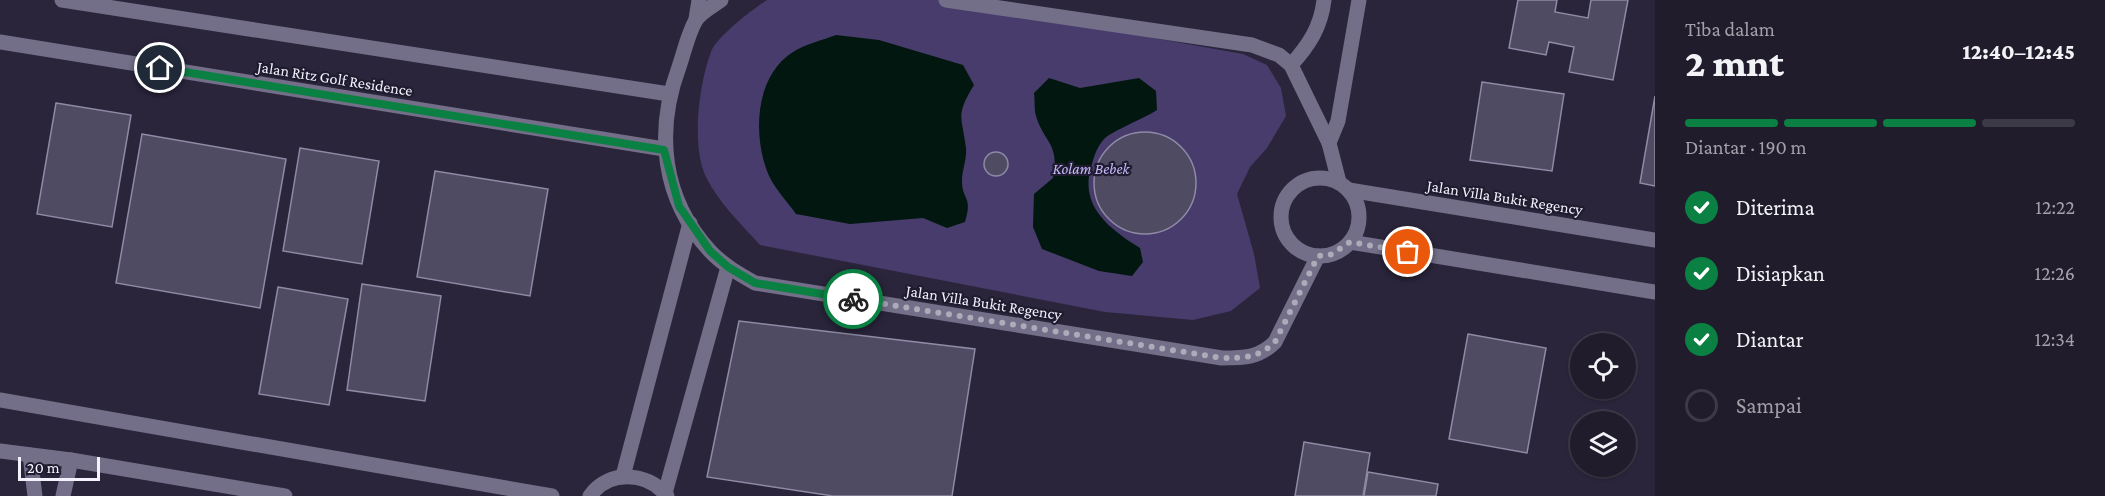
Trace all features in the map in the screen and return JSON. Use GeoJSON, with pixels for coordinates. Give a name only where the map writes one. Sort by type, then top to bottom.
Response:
{"type":"FeatureCollection","features":[{"type":"Feature","properties":{"kind":"street"},"geometry":{"type":"LineString","coordinates":[[62,0],[669,94]]}},
{"type":"Feature","properties":{"kind":"street"},"geometry":{"type":"LineString","coordinates":[[664,150],[669,94],[696,19],[699,0]]}},
{"type":"Feature","properties":{"kind":"street"},"geometry":{"type":"LineString","coordinates":[[696,19],[721,0]]}},
{"type":"Feature","properties":{"kind":"street"},"geometry":{"type":"LineString","coordinates":[[946,0],[1252,45],[1279,55],[1291,65],[1329,143],[1344,186],[1357,202],[1360,216],[1358,230],[1350,242],[1330,255],[1305,254],[1287,238],[1281,220],[1283,202],[1294,188],[1310,178],[1324,177],[1344,186]]}},
{"type":"Feature","properties":{"kind":"street"},"geometry":{"type":"LineString","coordinates":[[1291,65],[1309,46],[1322,19],[1324,0]]}},
{"type":"Feature","properties":{"kind":"street"},"geometry":{"type":"LineString","coordinates":[[1329,143],[1338,121],[1359,0]]}},
{"type":"Feature","properties":{"kind":"street","name":"Jalan Ritz Golf Residence"},"geometry":{"type":"LineString","coordinates":[[0,42],[664,150]]}},
{"type":"Feature","properties":{"kind":"street","name":"Jalan Villa Bukit Regency"},"geometry":{"type":"LineString","coordinates":[[664,150],[679,206],[690,223],[710,251],[728,267],[755,283],[1222,358],[1253,357],[1265,352],[1275,342],[1318,256]]}},
{"type":"Feature","properties":{"kind":"street","name":"Jalan Villa Bukit Regency"},"geometry":{"type":"LineString","coordinates":[[1344,186],[1655,240]]}},
{"type":"Feature","properties":{"kind":"street"},"geometry":{"type":"LineString","coordinates":[[623,476],[690,223]]}},
{"type":"Feature","properties":{"kind":"street"},"geometry":{"type":"LineString","coordinates":[[1350,242],[1655,292]]}},
{"type":"Feature","properties":{"kind":"street"},"geometry":{"type":"LineString","coordinates":[[590,496],[595,489],[608,480],[623,476],[639,477],[653,483],[666,495],[728,267]]}},
{"type":"Feature","properties":{"kind":"street"},"geometry":{"type":"LineString","coordinates":[[0,400],[552,496]]}},
{"type":"Feature","properties":{"kind":"street"},"geometry":{"type":"LineString","coordinates":[[0,451],[71,460],[285,496]]}},
{"type":"Feature","properties":{"kind":"street"},"geometry":{"type":"LineString","coordinates":[[30,455],[36,496]]}},
{"type":"Feature","properties":{"kind":"street"},"geometry":{"type":"LineString","coordinates":[[63,496],[71,460]]}},
{"type":"Feature","properties":{"kind":"green space","name":"Kolam Bebek"},"geometry":{"type":"Polygon","coordinates":[[[767,0],[942,0],[1243,54],[1267,65],[1281,88],[1286,116],[1267,148],[1250,167],[1237,194],[1254,254],[1260,288],[1231,311],[1193,320],[1105,312],[760,245],[724,204],[706,177],[699,149],[698,115],[703,80],[714,46],[727,31],[767,0]]]}},
{"type":"Feature","properties":{"kind":"shaded area"},"geometry":{"type":"Polygon","coordinates":[[[836,35],[879,40],[963,65],[974,85],[964,103],[961,116],[966,148],[962,181],[968,202],[965,222],[947,228],[923,218],[850,224],[796,214],[776,188],[767,171],[760,140],[760,107],[764,90],[780,62],[793,52],[808,44],[836,35]]]}},
{"type":"Feature","properties":{"kind":"shaded area"},"geometry":{"type":"Polygon","coordinates":[[[1049,78],[1080,88],[1139,78],[1156,91],[1157,110],[1104,139],[1095,154],[1089,179],[1089,192],[1099,214],[1117,232],[1140,248],[1143,262],[1132,276],[1099,271],[1042,249],[1033,227],[1034,194],[1053,178],[1055,166],[1053,150],[1036,116],[1034,93],[1049,78]]]}},
{"type":"Feature","properties":{"kind":"building"},"geometry":{"type":"Polygon","coordinates":[[[1518,0],[1557,0],[1555,12],[1588,18],[1591,0],[1628,0],[1613,80],[1569,72],[1574,47],[1549,42],[1546,55],[1509,48],[1518,0]]]}},
{"type":"Feature","properties":{"kind":"building"},"geometry":{"type":"Polygon","coordinates":[[[1482,82],[1564,94],[1552,171],[1470,160],[1482,82]]]}},
{"type":"Feature","properties":{"kind":"building"},"geometry":{"type":"Polygon","coordinates":[[[1655,96],[1655,186],[1640,183],[1655,96]]]}},
{"type":"Feature","properties":{"kind":"building"},"geometry":{"type":"Polygon","coordinates":[[[56,103],[131,115],[112,227],[37,214],[56,103]]]}},
{"type":"Feature","properties":{"kind":"building"},"geometry":{"type":"Polygon","coordinates":[[[1145,132],[1164,136],[1181,147],[1192,164],[1196,183],[1192,202],[1181,219],[1164,230],[1145,234],[1126,230],[1109,219],[1098,202],[1094,183],[1098,164],[1109,147],[1126,136],[1145,132]]]}},
{"type":"Feature","properties":{"kind":"building"},"geometry":{"type":"Polygon","coordinates":[[[142,134],[286,159],[260,308],[116,283],[142,134]]]}},
{"type":"Feature","properties":{"kind":"building"},"geometry":{"type":"Polygon","coordinates":[[[300,148],[379,161],[362,264],[283,251],[300,148]]]}},
{"type":"Feature","properties":{"kind":"building"},"geometry":{"type":"Polygon","coordinates":[[[996,152],[1005,155],[1008,164],[1005,173],[996,176],[987,173],[984,164],[987,155],[996,152]]]}},
{"type":"Feature","properties":{"kind":"building"},"geometry":{"type":"Polygon","coordinates":[[[435,171],[548,189],[530,296],[417,277],[435,171]]]}},
{"type":"Feature","properties":{"kind":"building"},"geometry":{"type":"Polygon","coordinates":[[[362,284],[441,296],[425,401],[347,390],[362,284]]]}},
{"type":"Feature","properties":{"kind":"building"},"geometry":{"type":"Polygon","coordinates":[[[278,287],[348,299],[329,405],[259,394],[278,287]]]}},
{"type":"Feature","properties":{"kind":"building"},"geometry":{"type":"Polygon","coordinates":[[[739,321],[975,349],[952,496],[833,496],[707,477],[739,321]]]}},
{"type":"Feature","properties":{"kind":"building"},"geometry":{"type":"Polygon","coordinates":[[[1468,334],[1546,348],[1527,453],[1449,439],[1468,334]]]}},
{"type":"Feature","properties":{"kind":"building"},"geometry":{"type":"Polygon","coordinates":[[[1304,442],[1370,453],[1363,496],[1295,496],[1304,442]]]}},
{"type":"Feature","properties":{"kind":"building"},"geometry":{"type":"Polygon","coordinates":[[[1368,472],[1438,484],[1436,496],[1364,496],[1368,472]]]}},
{"type":"Feature","properties":{"kind":"way so far"},"geometry":{"type":"LineString","coordinates":[[853,299],[1222,358],[1253,357],[1265,352],[1275,342],[1318,256],[1330,255],[1341,250],[1350,242],[1408,252]]}},
{"type":"Feature","properties":{"kind":"route"},"geometry":{"type":"LineString","coordinates":[[160,68],[664,150],[679,206],[710,251],[728,267],[755,283],[853,299]]}}]}
